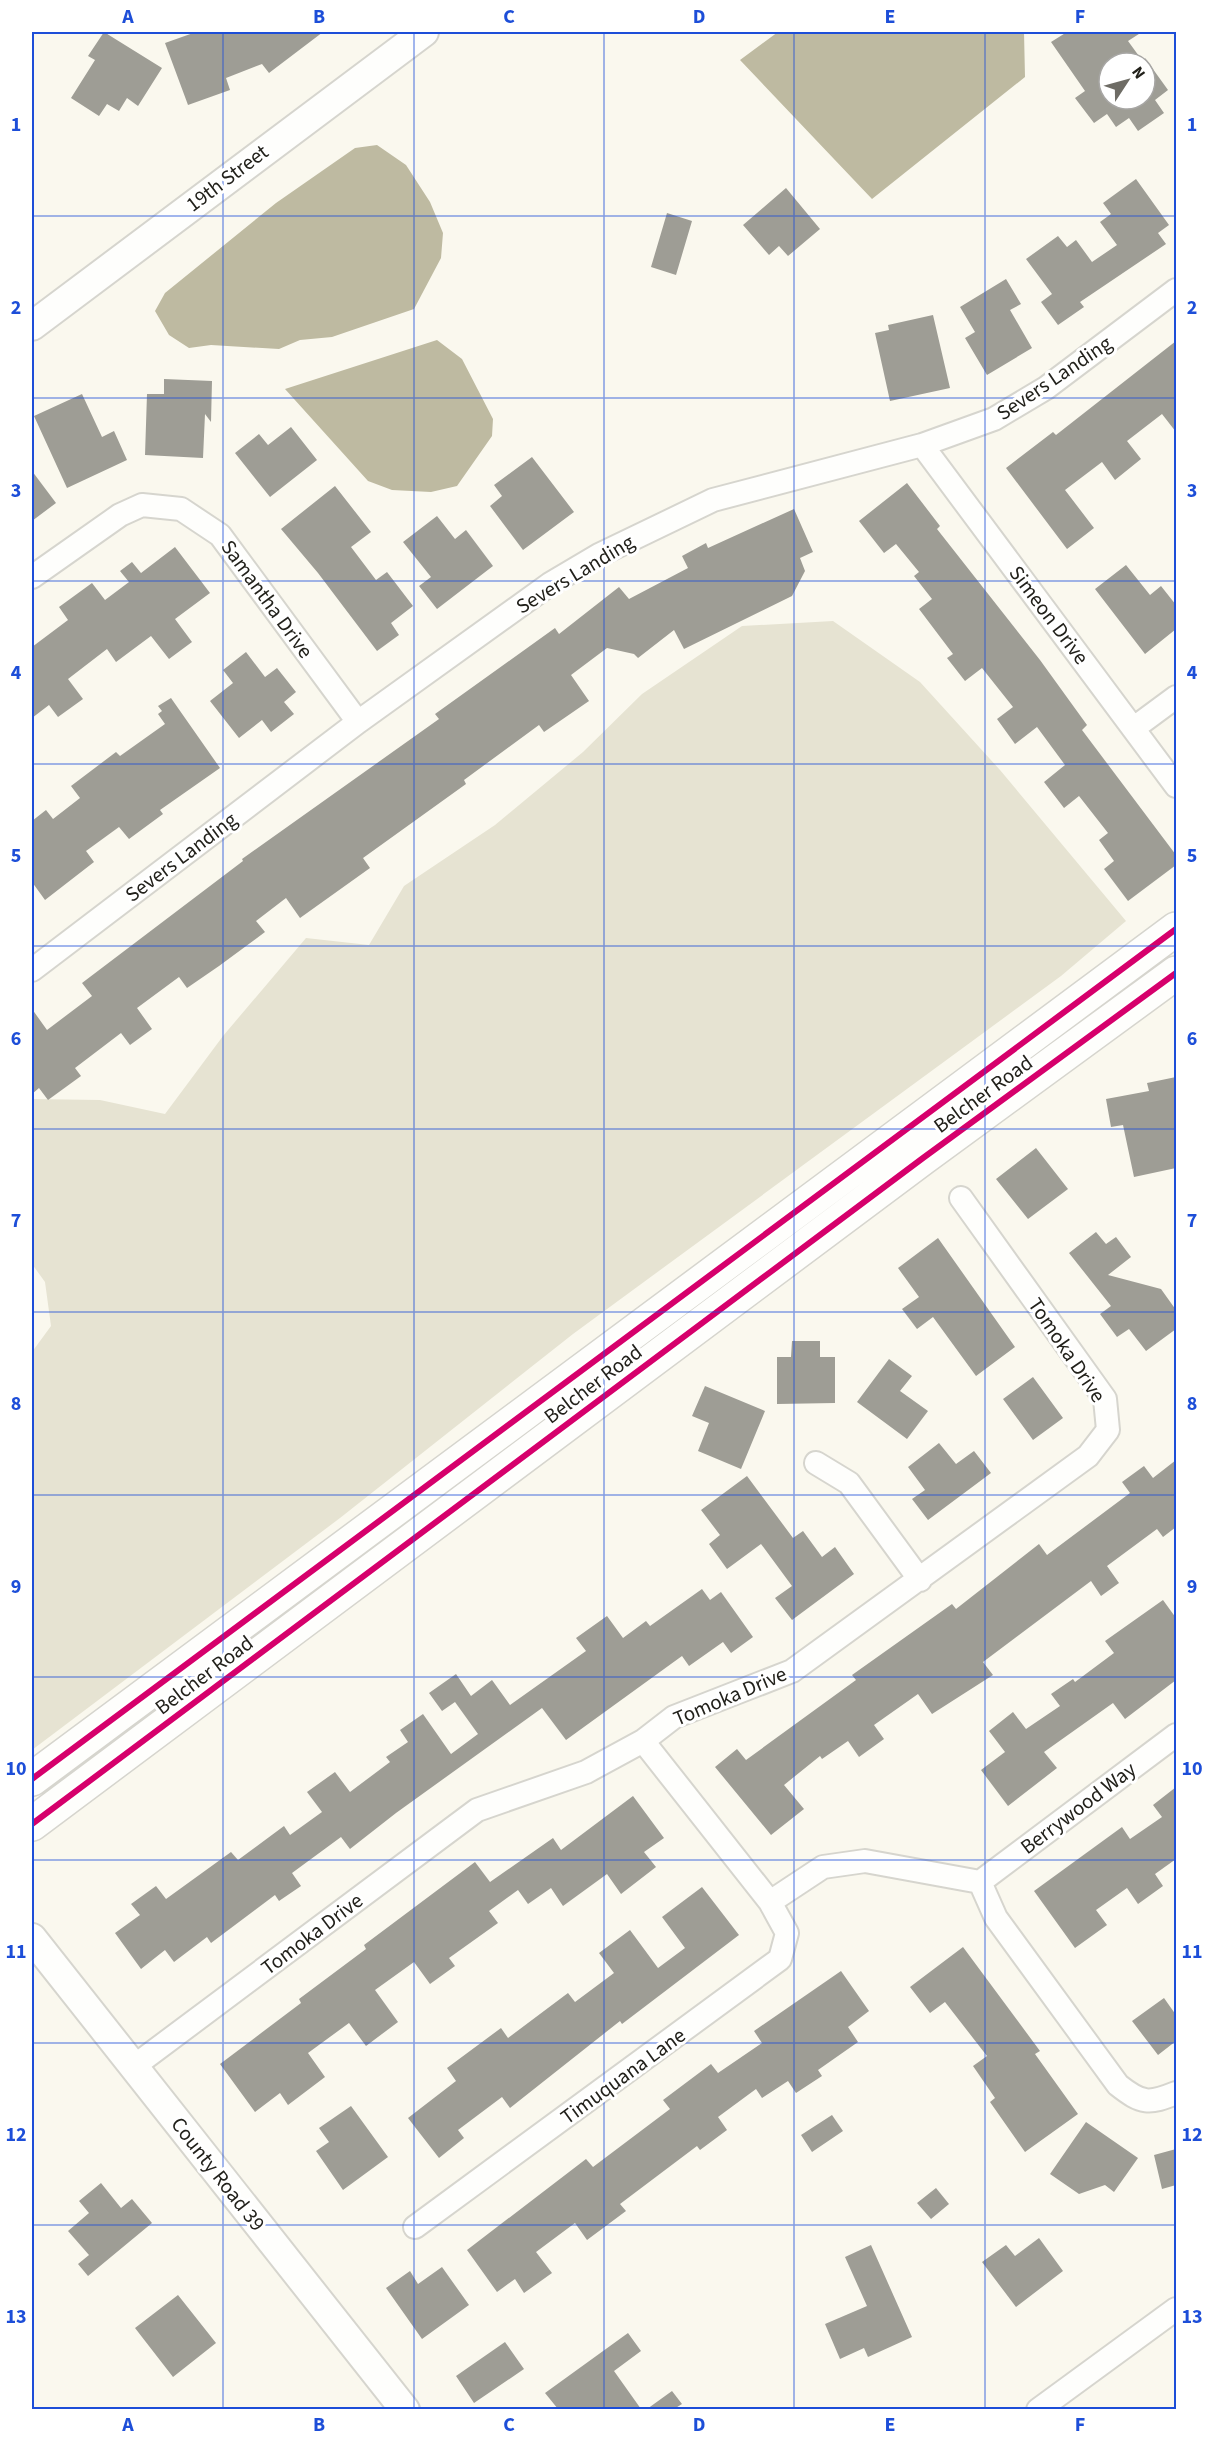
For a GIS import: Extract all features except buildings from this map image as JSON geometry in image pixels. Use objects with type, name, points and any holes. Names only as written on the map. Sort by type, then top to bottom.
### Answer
[{"type":"main road","name":"Belcher Road","points":[[32,1779],[1176,929]]},
{"type":"main road","name":"Belcher Road","points":[[32,1824],[923,1158],[1176,973]]},
{"type":"street","name":"19th Street","points":[[32,326],[424,32]]},
{"type":"street","name":"Severs Landing","points":[[32,969],[358,722],[550,584],[598,555],[713,500],[922,445],[994,419],[1046,388],[1176,290]]},
{"type":"street","name":"Simeon Drive","points":[[922,445],[1176,786]]},
{"type":"street","name":"Samantha Drive","points":[[32,577],[120,515],[142,505],[181,510],[220,534],[358,722]]},
{"type":"street","points":[[1134,728],[1176,697]]},
{"type":"street","name":"Tomoka Drive","points":[[133,2067],[477,1810],[586,1772],[643,1741],[674,1717],[792,1671],[1088,1456],[1108,1430],[1104,1399],[960,1198]]},
{"type":"street","points":[[816,1463],[849,1484],[920,1580]]},
{"type":"street","name":"Berrywood Way","points":[[980,1882],[1176,1735]]},
{"type":"street","name":"Timuquana Lane","points":[[415,2228],[780,1959],[787,1933],[770,1902],[643,1741]]},
{"type":"street","points":[[770,1902],[824,1867],[865,1861],[980,1882],[996,1918],[1118,2085],[1133,2097],[1152,2103],[1176,2093]]},
{"type":"street","name":"County Road 39","points":[[32,1938],[405,2409]]},
{"type":"street","points":[[1038,2409],[1176,2309]]},
{"type":"shaded area","points":[[778,32],[1024,32],[1025,77],[872,199],[740,60]]},
{"type":"shaded area","points":[[377,145],[406,165],[430,202],[443,233],[441,258],[414,309],[332,337],[300,340],[279,349],[211,345],[189,348],[169,335],[155,311],[165,293],[276,203],[355,148]]},
{"type":"shaded area","points":[[437,340],[462,359],[493,419],[492,436],[457,486],[431,492],[392,490],[368,481],[285,389]]},
{"type":"shaded area","points":[[833,621],[920,682],[1000,770],[1126,921],[1061,976],[573,1334],[340,1518],[32,1750],[32,1352],[51,1326],[45,1282],[32,1264],[32,1099],[100,1100],[165,1114],[223,1036],[306,938],[369,945],[404,886],[495,825],[583,752],[642,694],[742,626]]},
{"type":"cycle path","points":[[32,1779],[1176,929]]},
{"type":"cycle path","points":[[32,1824],[923,1158],[1176,973]]}]
